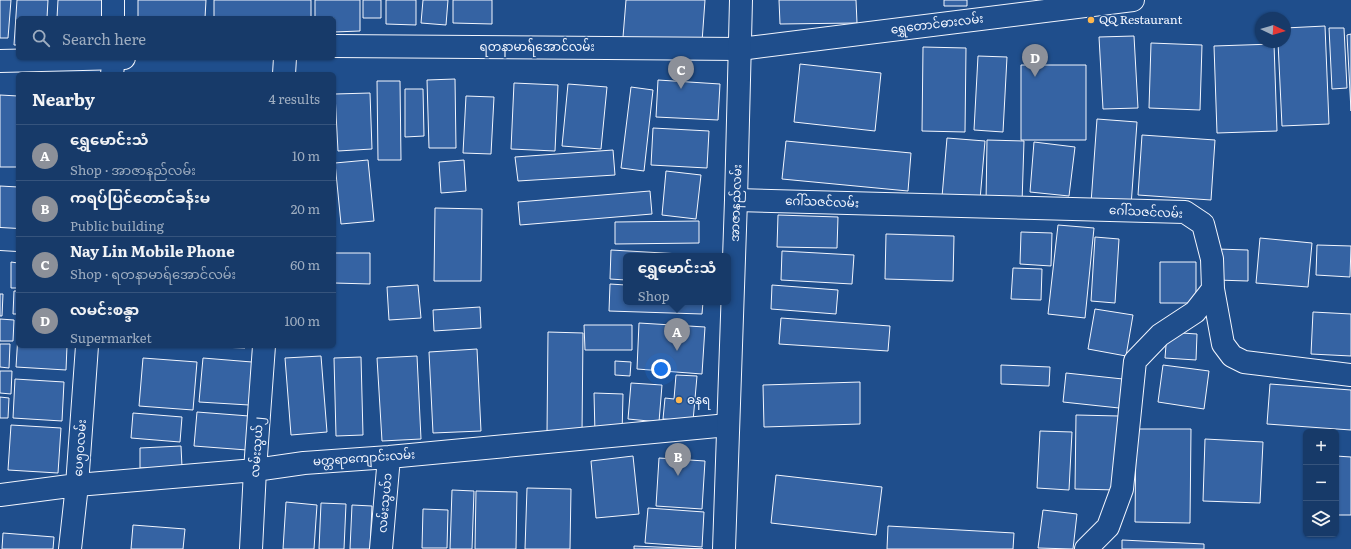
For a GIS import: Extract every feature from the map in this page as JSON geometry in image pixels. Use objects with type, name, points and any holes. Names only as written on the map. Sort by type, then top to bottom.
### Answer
[{"type":"street","points":[[113,0],[113,16]]},
{"type":"street","name":"အာဇာနည်လမ်း","points":[[724,549],[741,0]]},
{"type":"street","name":"ရွှေတောင်ဓားလမ်း","points":[[740,49],[1133,0]]},
{"type":"street","name":"ရတနာမာရ်အောင်လမ်း","points":[[336,46],[740,49]]},
{"type":"street","points":[[284,72],[285,60]]},
{"type":"street","points":[[0,61],[116,62]]},
{"type":"street","name":"ဂေါ်သဇင်လမ်း","points":[[736,200],[1185,212],[1203,224],[1212,260],[1213,289],[1223,344],[1232,356],[1244,362],[1351,375]]},
{"type":"street","points":[[0,239],[16,240]]},
{"type":"street","points":[[1086,549],[1108,527],[1122,489],[1136,361],[1160,335],[1195,312],[1213,289]]},
{"type":"street","name":"ပေ၅၀လမ်း","points":[[70,549],[77,485],[87,348]]},
{"type":"street","name":"လမ်းသွယ်၂","points":[[251,549],[264,348]]},
{"type":"street","name":"မတ္တရာကျောင်းလမ်း","points":[[0,495],[77,485],[255,470],[304,463],[389,457],[728,425]]},
{"type":"street","name":"လမ်းသွယ်၁","points":[[381,549],[389,457]]},
{"type":"building","points":[[0,0],[11,0],[8,38],[0,38]]},
{"type":"building","points":[[17,0],[48,0],[47,16],[16,16],[16,45],[14,45]]},
{"type":"building","points":[[58,0],[103,0],[102,16],[57,16]]},
{"type":"building","points":[[138,0],[206,0],[205,16],[138,16]]},
{"type":"building","points":[[214,0],[311,0],[311,16],[214,16]]},
{"type":"building","points":[[315,0],[360,0],[360,31],[336,32],[336,16],[315,16]]},
{"type":"building","points":[[363,0],[381,0],[381,18],[363,18]]},
{"type":"building","points":[[386,0],[416,0],[416,25],[386,24]]},
{"type":"building","points":[[423,0],[448,0],[446,25],[421,23]]},
{"type":"building","points":[[453,0],[492,0],[492,24],[453,23]]},
{"type":"building","points":[[626,0],[705,0],[702,42],[623,37]]},
{"type":"building","points":[[779,0],[856,0],[857,23],[780,24]]},
{"type":"building","points":[[944,0],[967,0],[967,6],[944,6]]},
{"type":"building","points":[[1325,26],[1329,124],[1282,126],[1278,48],[1291,48],[1291,28]]},
{"type":"building","points":[[1329,28],[1344,28],[1347,88],[1332,89]]},
{"type":"building","points":[[1351,34],[1351,111],[1347,35]]},
{"type":"building","points":[[1134,36],[1138,108],[1103,109],[1099,37]]},
{"type":"building","points":[[1151,43],[1202,45],[1200,110],[1149,108]]},
{"type":"building","points":[[1255,45],[1255,48],[1274,48],[1277,131],[1217,133],[1214,46]]},
{"type":"building","points":[[923,47],[966,48],[965,132],[922,131]]},
{"type":"building","points":[[978,56],[1007,57],[1003,132],[974,130]]},
{"type":"building","points":[[800,64],[881,73],[875,131],[794,122]]},
{"type":"building","points":[[1021,65],[1086,65],[1086,140],[1021,140]]},
{"type":"building","points":[[455,79],[456,148],[429,148],[427,80]]},
{"type":"building","points":[[658,80],[720,84],[718,120],[656,117]]},
{"type":"building","points":[[377,81],[400,81],[401,160],[378,160]]},
{"type":"building","points":[[514,83],[558,85],[555,151],[511,149]]},
{"type":"building","points":[[568,84],[607,87],[601,149],[562,146]]},
{"type":"building","points":[[631,87],[653,90],[644,171],[621,168]]},
{"type":"building","points":[[405,89],[423,89],[424,136],[405,137]]},
{"type":"building","points":[[370,93],[372,149],[338,151],[336,94]]},
{"type":"building","points":[[0,95],[16,96],[16,167],[0,167]]},
{"type":"building","points":[[466,96],[494,97],[491,154],[463,153]]},
{"type":"building","points":[[1097,119],[1137,122],[1131,206],[1091,203]]},
{"type":"building","points":[[653,128],[709,131],[707,168],[651,165]]},
{"type":"building","points":[[1142,135],[1215,140],[1211,200],[1138,195]]},
{"type":"building","points":[[947,138],[985,141],[980,200],[942,197]]},
{"type":"building","points":[[987,140],[1024,141],[1022,203],[986,203]]},
{"type":"building","points":[[786,141],[911,153],[908,191],[782,179]]},
{"type":"building","points":[[1034,142],[1075,147],[1069,196],[1030,192]]},
{"type":"building","points":[[613,150],[615,175],[518,181],[515,157]]},
{"type":"building","points":[[368,160],[374,221],[341,224],[336,163]]},
{"type":"building","points":[[464,160],[466,191],[441,193],[439,162]]},
{"type":"building","points":[[666,171],[701,175],[696,219],[662,215]]},
{"type":"building","points":[[0,186],[16,187],[16,234],[0,234]]},
{"type":"building","points":[[650,191],[652,214],[520,225],[518,202]]},
{"type":"building","points":[[435,208],[482,209],[481,281],[434,281]]},
{"type":"building","points":[[778,215],[838,217],[837,248],[777,247]]},
{"type":"building","points":[[699,221],[699,243],[615,244],[615,222]]},
{"type":"building","points":[[1058,225],[1094,228],[1085,318],[1048,314]]},
{"type":"building","points":[[1021,232],[1052,233],[1051,266],[1020,264]]},
{"type":"building","points":[[886,234],[954,236],[953,281],[885,279]]},
{"type":"building","points":[[1095,237],[1119,239],[1115,303],[1091,301]]},
{"type":"building","points":[[1260,238],[1312,243],[1308,287],[1256,283]]},
{"type":"building","points":[[1317,245],[1351,246],[1350,277],[1316,275]]},
{"type":"building","points":[[1217,249],[1248,250],[1248,281],[1216,280]]},
{"type":"building","points":[[611,250],[663,253],[623,253],[623,280],[610,279]]},
{"type":"building","points":[[782,251],[854,255],[852,284],[781,280]]},
{"type":"building","points":[[336,253],[370,253],[370,284],[336,283]]},
{"type":"building","points":[[11,262],[16,263],[16,288],[11,288]]},
{"type":"building","points":[[1160,262],[1196,262],[1196,303],[1160,303]]},
{"type":"building","points":[[1013,268],[1042,269],[1041,300],[1011,299]]},
{"type":"building","points":[[610,284],[623,285],[623,305],[703,305],[702,314],[609,311]]},
{"type":"building","points":[[418,285],[421,318],[389,320],[387,287]]},
{"type":"building","points":[[772,285],[838,290],[836,314],[771,309]]},
{"type":"building","points":[[14,291],[16,291],[16,314],[13,314]]},
{"type":"building","points":[[0,294],[3,294],[2,316],[0,316]]},
{"type":"building","points":[[480,307],[481,328],[434,331],[433,310]]},
{"type":"building","points":[[1095,309],[1133,315],[1126,356],[1088,349]]},
{"type":"building","points":[[1313,312],[1351,314],[1351,356],[1311,354]]},
{"type":"building","points":[[781,318],[890,326],[888,351],[779,344]]},
{"type":"building","points":[[0,319],[14,320],[13,341],[0,341]]},
{"type":"building","points":[[639,323],[705,327],[702,374],[637,369]]},
{"type":"building","points":[[584,325],[632,325],[632,350],[585,350]]},
{"type":"building","points":[[548,332],[583,333],[582,433],[547,433]]},
{"type":"building","points":[[1167,332],[1197,334],[1196,360],[1165,358]]},
{"type":"building","points":[[0,344],[10,344],[9,368],[0,367]]},
{"type":"building","points":[[17,348],[67,348],[66,370],[16,367]]},
{"type":"building","points":[[477,349],[481,431],[433,433],[429,352]]},
{"type":"building","points":[[321,356],[327,432],[291,435],[285,358]]},
{"type":"building","points":[[417,356],[421,439],[382,441],[377,358]]},
{"type":"building","points":[[361,357],[363,435],[336,436],[334,358]]},
{"type":"building","points":[[143,358],[197,362],[193,410],[139,406]]},
{"type":"building","points":[[203,358],[252,362],[249,405],[199,402]]},
{"type":"building","points":[[615,361],[631,362],[630,376],[615,375]]},
{"type":"building","points":[[1001,365],[1050,367],[1049,386],[1001,384]]},
{"type":"building","points":[[1163,365],[1209,371],[1204,409],[1158,402]]},
{"type":"building","points":[[0,371],[12,371],[11,394],[0,393]]},
{"type":"building","points":[[1066,373],[1123,379],[1119,408],[1063,402]]},
{"type":"building","points":[[676,375],[697,376],[693,421],[663,419],[665,398],[674,399]]},
{"type":"building","points":[[15,379],[64,382],[62,421],[13,418]]},
{"type":"building","points":[[860,382],[860,424],[764,427],[763,385]]},
{"type":"building","points":[[631,383],[662,385],[659,422],[628,419]]},
{"type":"building","points":[[1270,384],[1351,390],[1351,430],[1267,424]]},
{"type":"building","points":[[594,393],[623,394],[622,435],[595,434]]},
{"type":"building","points":[[0,397],[9,398],[8,418],[0,418]]},
{"type":"building","points":[[197,412],[249,416],[247,450],[194,446]]},
{"type":"building","points":[[133,413],[182,417],[180,442],[131,438]]},
{"type":"building","points":[[1076,415],[1119,416],[1117,490],[1075,489]]},
{"type":"building","points":[[11,425],[61,428],[58,473],[8,470]]},
{"type":"building","points":[[1136,429],[1191,429],[1190,523],[1135,522]]},
{"type":"building","points":[[1040,431],[1072,432],[1069,490],[1037,488]]},
{"type":"building","points":[[1205,439],[1263,442],[1260,503],[1203,501]]},
{"type":"building","points":[[181,446],[182,467],[140,468],[140,448]]},
{"type":"building","points":[[633,456],[639,514],[596,518],[591,461]]},
{"type":"building","points":[[1339,456],[1351,457],[1351,515],[1339,515]]},
{"type":"building","points":[[659,458],[705,461],[702,509],[656,506]]},
{"type":"building","points":[[776,475],[882,487],[876,535],[771,523]]},
{"type":"building","points":[[527,488],[571,489],[570,549],[525,549]]},
{"type":"building","points":[[452,490],[474,491],[472,549],[450,549]]},
{"type":"building","points":[[476,491],[517,492],[516,549],[475,549]]},
{"type":"building","points":[[286,502],[317,505],[314,549],[283,549]]},
{"type":"building","points":[[321,503],[346,504],[344,549],[319,549]]},
{"type":"building","points":[[352,505],[372,506],[370,549],[350,549]]},
{"type":"building","points":[[648,508],[704,512],[702,547],[645,543]]},
{"type":"building","points":[[423,509],[448,510],[447,548],[422,548]]},
{"type":"building","points":[[1043,510],[1077,514],[1073,549],[1038,548]]},
{"type":"building","points":[[133,525],[185,529],[183,549],[131,549]]},
{"type":"building","points":[[888,526],[1014,533],[1013,549],[887,549]]},
{"type":"building","points":[[3,533],[54,537],[53,549],[2,549]]},
{"type":"building","points":[[1122,540],[1204,544],[1204,549],[1122,549]]},
{"type":"building","points":[[634,546],[703,549],[634,549]]},
{"type":"place","name":"QQ Restaurant","points":[[1091,20]]},
{"type":"place","name":"လမင်းစန္ဒာ","points":[[1035,77]]},
{"type":"place","name":"Nay Lin Mobile Phone","points":[[681,89]]},
{"type":"place","name":"ရွှေမောင်းသံ","points":[[677,351]]},
{"type":"place","name":"ဓနရ","points":[[679,400]]},
{"type":"place","name":"ကရပ်ပြင်တောင်ခန်းမ","points":[[678,476]]}]
